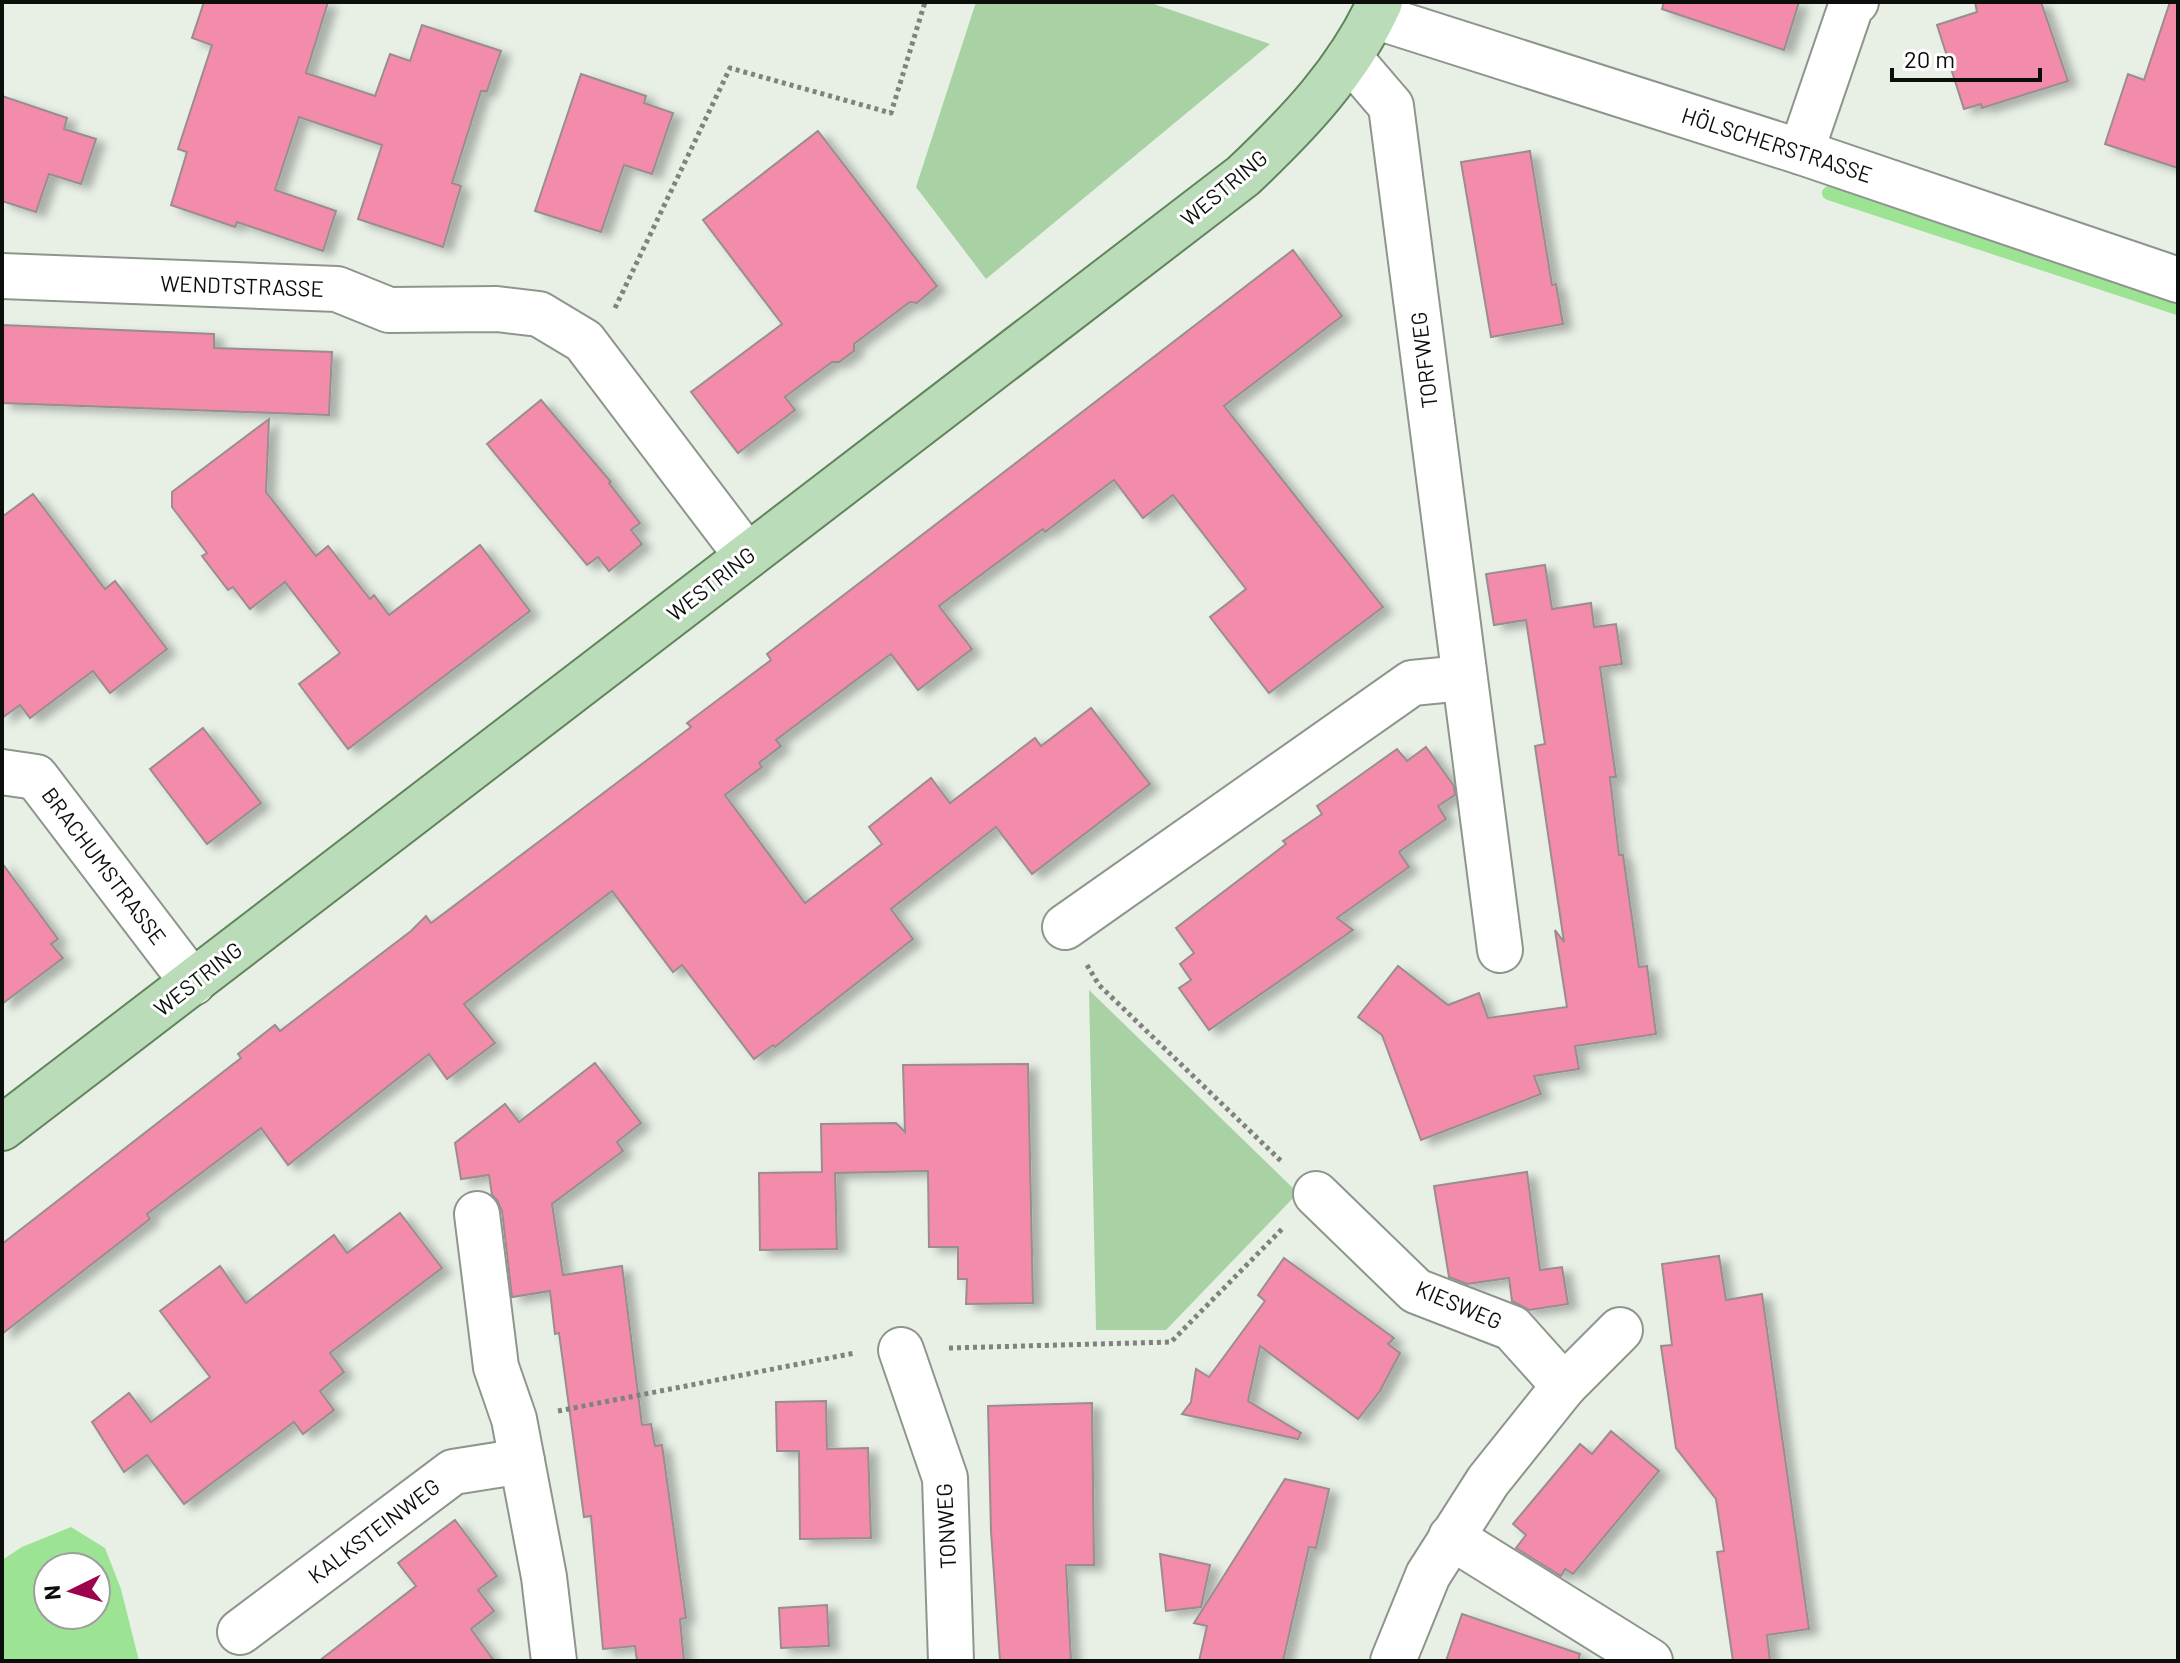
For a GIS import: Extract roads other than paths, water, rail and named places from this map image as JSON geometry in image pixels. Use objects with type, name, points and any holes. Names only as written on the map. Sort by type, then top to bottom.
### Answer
[{"type":"main road","name":"WESTRING","points":[[2,1128],[1243,176],[1318,99],[1349,57],[1377,9]]},
{"type":"street","points":[[1801,152],[1852,3],[1856,2]]},
{"type":"street","name":"HÖLSCHERSTRASSE","points":[[1377,9],[2178,280]]},
{"type":"street","name":"TORFWEG","points":[[1349,57],[1391,106],[1500,950]]},
{"type":"street","name":"WENDTSTRASSE","points":[[2,276],[337,289],[389,310],[497,309],[539,314],[584,341],[747,556]]},
{"type":"street","points":[[1065,927],[1412,683],[1463,678]]},
{"type":"street","name":"BRACHUMSTRASSE","points":[[2,772],[36,777],[193,983]]},
{"type":"street","name":"KIESWEG","points":[[1316,1194],[1416,1291],[1512,1328],[1564,1386]]},
{"type":"street","points":[[477,1214],[496,1367],[518,1440],[544,1577],[554,1661]]},
{"type":"street","points":[[1393,1661],[1428,1575],[1488,1481],[1564,1386],[1620,1330]]},
{"type":"street","name":"TONWEG","points":[[901,1350],[945,1478],[951,1661]]},
{"type":"street","name":"KALKSTEINWEG","points":[[240,1632],[453,1472],[518,1440]]},
{"type":"street","points":[[1451,1537],[1650,1661]]},
{"type":"waterway","points":[[1829,193],[2178,308]]}]
